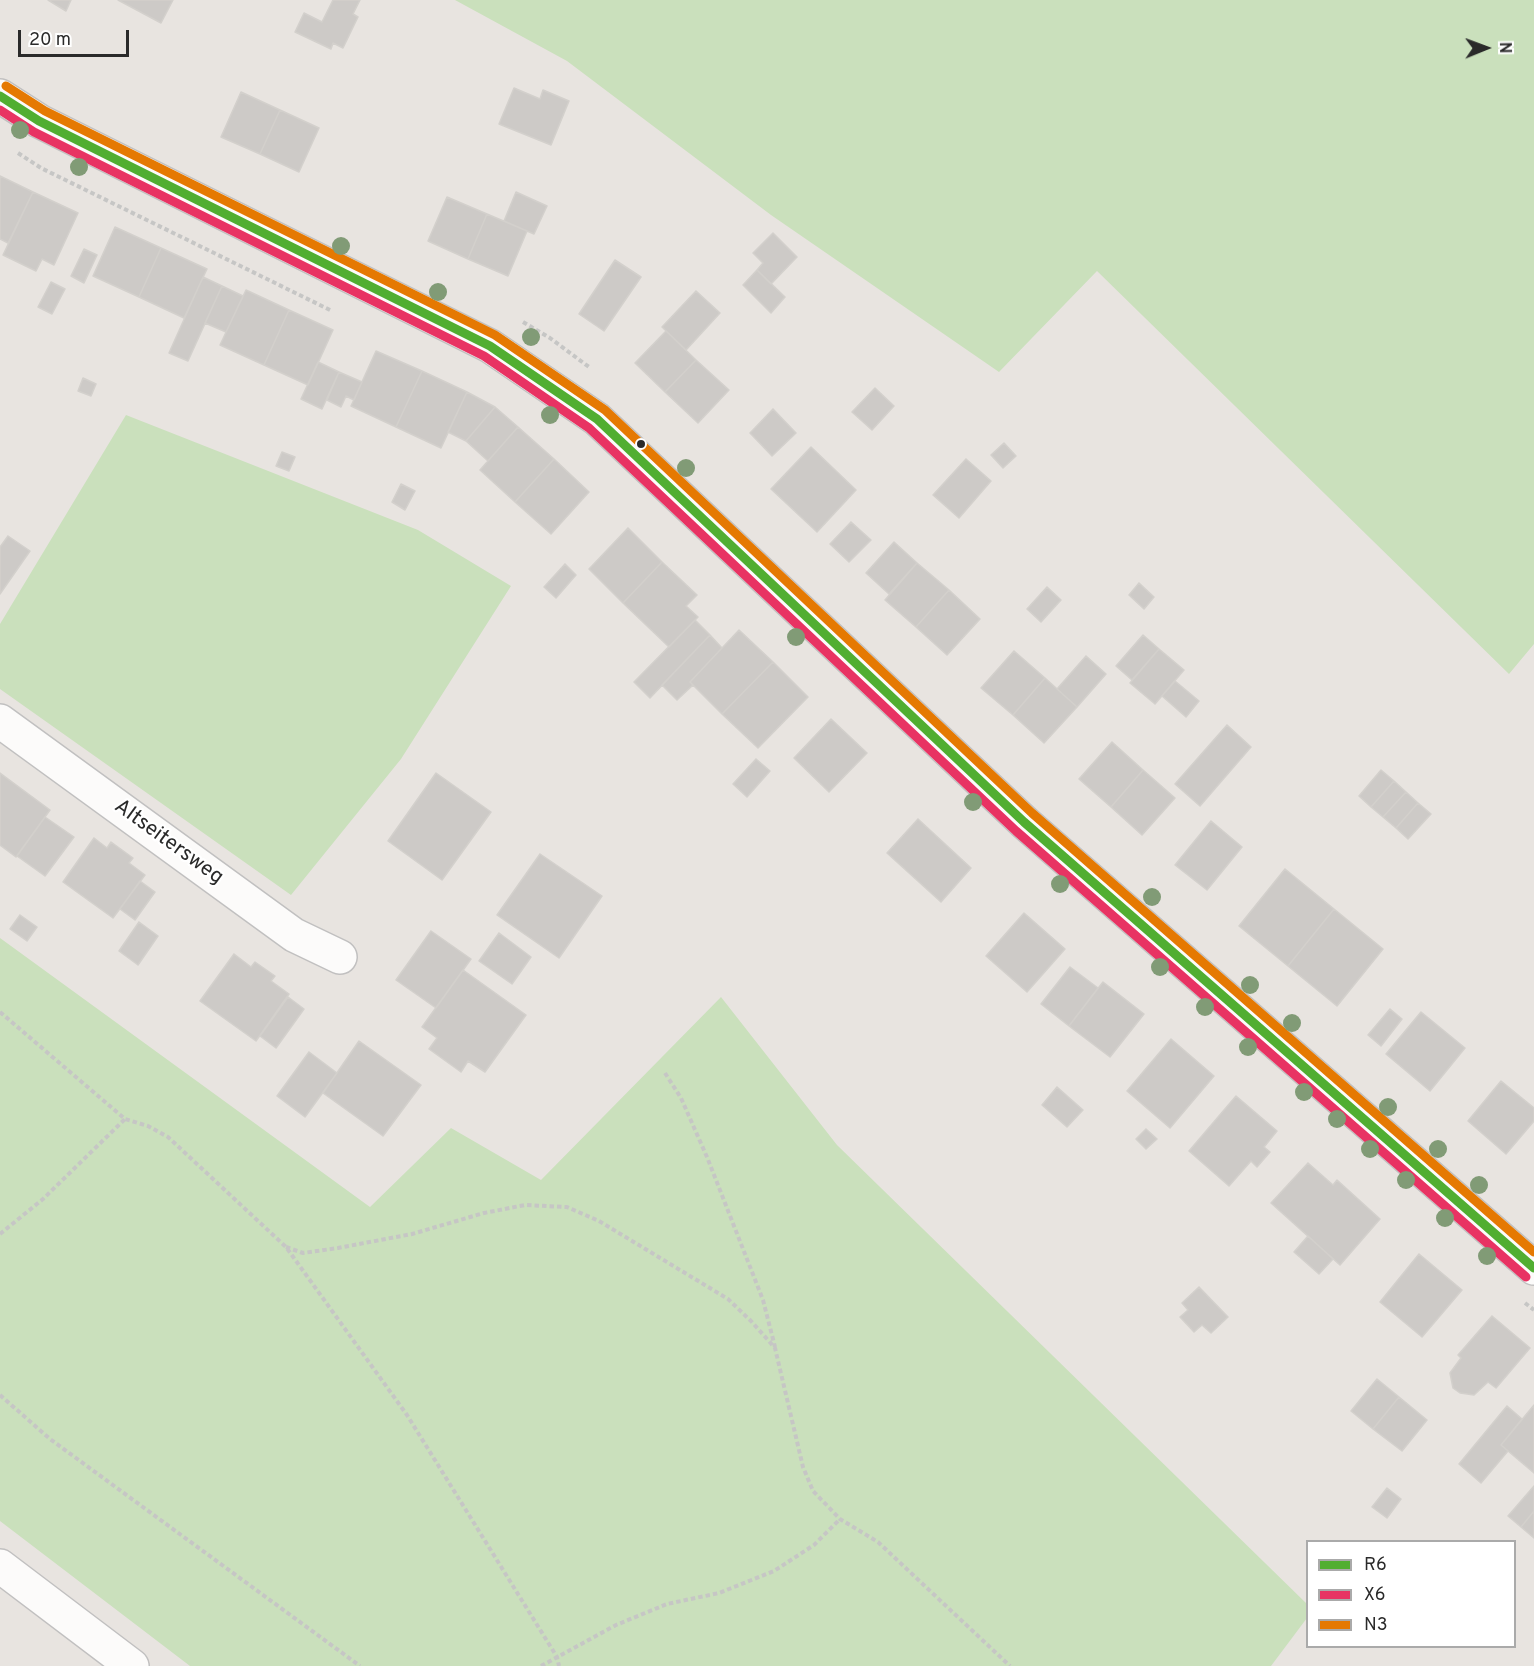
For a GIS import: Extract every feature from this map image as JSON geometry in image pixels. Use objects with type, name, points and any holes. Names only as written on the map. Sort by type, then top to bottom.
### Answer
[{"type":"street","points":[[0,96],[39,121],[471,335],[538,376],[597,419],[1024,822],[1534,1268]]},
{"type":"street","name":"Altseitersweg","points":[[0,721],[294,935],[340,957]]},
{"type":"street","points":[[0,1566],[132,1666]]},
{"type":"path","points":[[16,152],[41,168],[336,312]]},
{"type":"path","points":[[0,1012],[125,1119],[148,1126],[168,1137],[286,1247],[407,1415],[557,1657],[559,1666]]},
{"type":"path","points":[[665,1073],[681,1098],[707,1156],[763,1300],[803,1467],[813,1491],[840,1519],[878,1542],[1010,1666]]},
{"type":"path","points":[[0,1234],[51,1191],[125,1119]]},
{"type":"path","points":[[286,1247],[303,1253],[329,1250],[411,1234],[484,1213],[525,1205],[567,1208],[599,1221],[728,1299],[775,1348]]},
{"type":"path","points":[[1519,1297],[1534,1310]]},
{"type":"path","points":[[0,1395],[50,1439],[360,1666]]},
{"type":"path","points":[[541,1666],[616,1625],[667,1605],[718,1593],[774,1571],[814,1545],[840,1519]]},
{"type":"green space","points":[[455,0],[1534,0],[1534,644],[1509,674],[1097,271],[999,372],[771,215],[567,61]]},
{"type":"green space","points":[[126,415],[418,530],[511,586],[401,759],[291,895],[0,689],[0,624]]},
{"type":"green space","points":[[0,938],[370,1207],[451,1128],[541,1180],[721,997],[837,1145],[1306,1603],[1306,1619],[1271,1666],[190,1666],[0,1521]]},
{"type":"building","points":[[48,0],[71,0],[66,11]]},
{"type":"building","points":[[118,0],[173,0],[161,23]]},
{"type":"building","points":[[333,0],[360,0],[353,14],[358,17],[343,48],[333,43],[331,49],[295,32],[304,13],[322,22]]},
{"type":"building","points":[[514,88],[540,99],[543,90],[569,101],[551,145],[499,124]]},
{"type":"building","points":[[241,92],[280,110],[260,154],[221,137]]},
{"type":"building","points":[[280,110],[319,128],[299,172],[260,154]]},
{"type":"building","points":[[0,176],[33,192],[8,243],[0,239]]},
{"type":"building","points":[[33,192],[78,213],[54,265],[42,259],[36,271],[3,255]]},
{"type":"building","points":[[516,192],[547,206],[534,234],[504,221]]},
{"type":"building","points":[[447,197],[487,214],[468,259],[428,241]]},
{"type":"building","points":[[487,214],[527,231],[508,276],[468,259]]},
{"type":"building","points":[[115,227],[161,248],[139,297],[93,276]]},
{"type":"building","points":[[773,233],[797,257],[771,284],[757,270],[763,263],[753,253]]},
{"type":"building","points":[[161,248],[207,269],[184,318],[139,297]]},
{"type":"building","points":[[84,249],[97,255],[84,283],[71,276]]},
{"type":"building","points":[[615,260],[641,277],[604,331],[579,314]]},
{"type":"building","points":[[757,270],[785,297],[771,313],[743,285]]},
{"type":"building","points":[[203,277],[222,286],[188,361],[169,353]]},
{"type":"building","points":[[51,282],[65,289],[52,314],[38,307]]},
{"type":"building","points":[[222,286],[243,296],[226,332],[205,323]]},
{"type":"building","points":[[246,290],[289,310],[264,365],[220,345]]},
{"type":"building","points":[[696,291],[720,313],[686,350],[662,327]]},
{"type":"building","points":[[289,310],[333,330],[308,385],[264,365]]},
{"type":"building","points":[[666,331],[696,360],[665,392],[635,363]]},
{"type":"building","points":[[376,351],[422,371],[396,427],[351,406]]},
{"type":"building","points":[[696,360],[729,390],[698,423],[665,392]]},
{"type":"building","points":[[318,362],[339,372],[322,409],[301,399]]},
{"type":"building","points":[[422,371],[467,392],[441,448],[396,427]]},
{"type":"building","points":[[339,372],[362,382],[354,400],[346,396],[341,407],[327,400]]},
{"type":"building","points":[[83,378],[96,384],[91,396],[78,391]]},
{"type":"building","points":[[875,388],[894,406],[872,430],[852,412]]},
{"type":"building","points":[[467,392],[495,407],[466,441],[448,432]]},
{"type":"building","points":[[495,407],[518,427],[488,461],[466,441]]},
{"type":"building","points":[[773,409],[796,433],[772,456],[750,433]]},
{"type":"building","points":[[518,427],[554,459],[515,502],[480,470]]},
{"type":"building","points":[[1004,443],[1016,456],[1003,468],[991,455]]},
{"type":"building","points":[[811,447],[856,490],[817,532],[771,489]]},
{"type":"building","points":[[282,452],[295,457],[289,471],[276,466]]},
{"type":"building","points":[[554,459],[589,492],[551,534],[515,502]]},
{"type":"building","points":[[966,459],[991,481],[959,518],[933,495]]},
{"type":"building","points":[[401,484],[415,491],[405,510],[392,502]]},
{"type":"building","points":[[851,522],[871,540],[849,562],[830,544]]},
{"type":"building","points":[[628,528],[662,562],[623,603],[589,569]]},
{"type":"building","points":[[8,536],[30,551],[0,594],[0,547]]},
{"type":"building","points":[[894,542],[917,563],[889,594],[866,573]]},
{"type":"building","points":[[662,562],[697,595],[686,606],[698,617],[669,647],[623,603]]},
{"type":"building","points":[[917,563],[949,590],[916,627],[885,600]]},
{"type":"building","points":[[565,564],[576,575],[556,598],[544,587]]},
{"type":"building","points":[[1139,583],[1154,597],[1144,609],[1129,595]]},
{"type":"building","points":[[1047,587],[1061,600],[1041,622],[1027,609]]},
{"type":"building","points":[[949,590],[980,619],[947,655],[916,627]]},
{"type":"building","points":[[695,620],[710,635],[650,698],[634,682]]},
{"type":"building","points":[[739,630],[773,662],[722,714],[690,682]]},
{"type":"building","points":[[710,635],[722,648],[690,682],[693,685],[677,700],[662,685]]},
{"type":"building","points":[[1143,635],[1159,649],[1132,680],[1116,666]]},
{"type":"building","points":[[1159,649],[1184,670],[1155,704],[1130,683]]},
{"type":"building","points":[[1014,651],[1045,678],[1013,715],[981,688]]},
{"type":"building","points":[[1086,656],[1106,674],[1077,707],[1057,689]]},
{"type":"building","points":[[773,662],[808,697],[758,748],[722,714]]},
{"type":"building","points":[[1045,678],[1077,707],[1044,743],[1013,715]]},
{"type":"building","points":[[1175,681],[1199,701],[1186,717],[1162,696]]},
{"type":"building","points":[[831,719],[867,753],[829,792],[794,758]]},
{"type":"building","points":[[1227,725],[1251,747],[1200,806],[1175,784]]},
{"type":"building","points":[[1112,742],[1143,770],[1111,807],[1079,779]]},
{"type":"building","points":[[756,759],[770,771],[747,797],[733,784]]},
{"type":"building","points":[[1143,770],[1175,798],[1142,835],[1111,807]]},
{"type":"building","points":[[1381,770],[1394,781],[1371,807],[1359,796]]},
{"type":"building","points":[[0,773],[50,810],[16,857],[0,845]]},
{"type":"building","points":[[436,773],[491,812],[442,880],[388,841]]},
{"type":"building","points":[[1394,781],[1406,792],[1383,817],[1371,807]]},
{"type":"building","points":[[1406,792],[1418,803],[1396,828],[1383,817]]},
{"type":"building","points":[[1418,803],[1431,814],[1408,839],[1396,828]]},
{"type":"building","points":[[45,817],[74,837],[45,876],[17,856]]},
{"type":"building","points":[[918,819],[971,868],[941,902],[887,853]]},
{"type":"building","points":[[1211,821],[1242,847],[1207,890],[1175,865]]},
{"type":"building","points":[[94,838],[107,848],[111,842],[133,858],[129,863],[145,875],[113,918],[63,882]]},
{"type":"building","points":[[540,854],[602,896],[559,958],[497,915]]},
{"type":"building","points":[[1285,869],[1334,909],[1288,966],[1239,926]]},
{"type":"building","points":[[140,881],[155,892],[135,920],[120,909]]},
{"type":"building","points":[[1334,909],[1383,949],[1337,1006],[1288,966]]},
{"type":"building","points":[[1024,913],[1065,949],[1027,992],[986,956]]},
{"type":"building","points":[[20,915],[37,927],[27,941],[10,929]]},
{"type":"building","points":[[139,922],[158,936],[138,965],[119,951]]},
{"type":"building","points":[[431,931],[471,959],[436,1008],[396,980]]},
{"type":"building","points":[[499,933],[531,957],[512,984],[479,961]]},
{"type":"building","points":[[234,954],[251,967],[255,962],[275,976],[271,981],[289,994],[256,1041],[200,1001]]},
{"type":"building","points":[[1070,967],[1098,988],[1069,1026],[1041,1004]]},
{"type":"building","points":[[463,970],[526,1015],[485,1072],[468,1061],[461,1072],[429,1049],[437,1038],[422,1027]]},
{"type":"building","points":[[1103,982],[1144,1014],[1110,1057],[1069,1026]]},
{"type":"building","points":[[288,997],[304,1009],[276,1048],[260,1036]]},
{"type":"building","points":[[1390,1009],[1402,1019],[1381,1046],[1368,1035]]},
{"type":"building","points":[[1421,1012],[1465,1048],[1430,1091],[1386,1054]]},
{"type":"building","points":[[1171,1039],[1214,1076],[1170,1128],[1127,1091]]},
{"type":"building","points":[[359,1041],[421,1085],[383,1136],[323,1093]]},
{"type":"building","points":[[309,1052],[337,1073],[305,1117],[277,1096]]},
{"type":"building","points":[[1501,1081],[1534,1108],[1534,1121],[1506,1154],[1468,1121]]},
{"type":"building","points":[[1057,1087],[1083,1110],[1067,1127],[1042,1105]]},
{"type":"building","points":[[1236,1096],[1277,1131],[1264,1147],[1270,1152],[1257,1167],[1251,1161],[1229,1186],[1189,1151]]},
{"type":"building","points":[[1146,1129],[1157,1139],[1146,1149],[1136,1139]]},
{"type":"building","points":[[1308,1163],[1333,1185],[1337,1180],[1380,1219],[1340,1265],[1271,1203]]},
{"type":"building","points":[[1308,1236],[1333,1259],[1319,1274],[1294,1252]]},
{"type":"building","points":[[1419,1254],[1462,1290],[1422,1337],[1380,1302]]},
{"type":"building","points":[[1199,1287],[1228,1317],[1211,1333],[1202,1325],[1194,1332],[1180,1317],[1188,1310],[1182,1303]]},
{"type":"building","points":[[1492,1316],[1530,1348],[1496,1388],[1488,1382],[1474,1395],[1460,1393],[1453,1388],[1450,1373],[1461,1358],[1458,1355]]},
{"type":"building","points":[[1377,1379],[1399,1397],[1373,1429],[1351,1411]]},
{"type":"building","points":[[1399,1397],[1427,1420],[1402,1451],[1373,1429]]},
{"type":"building","points":[[1534,1405],[1534,1473],[1501,1445]]},
{"type":"building","points":[[1507,1406],[1522,1419],[1501,1445],[1508,1451],[1481,1483],[1459,1464]]},
{"type":"building","points":[[1534,1486],[1534,1511],[1521,1527],[1508,1516]]},
{"type":"building","points":[[1387,1488],[1401,1499],[1387,1518],[1372,1507]]},
{"type":"building","points":[[1534,1511],[1534,1538],[1521,1527]]},
{"type":"transit line","name":"N3","points":[[6,86],[45,111],[495,335],[605,410],[1032,813],[1534,1252]]},
{"type":"transit line","name":"R6","points":[[0,96],[39,121],[490,346],[597,419],[1024,822],[1534,1268]]},
{"type":"transit line","name":"X6","points":[[0,110],[34,132],[484,356],[589,428],[1016,831],[1526,1277]]}]
